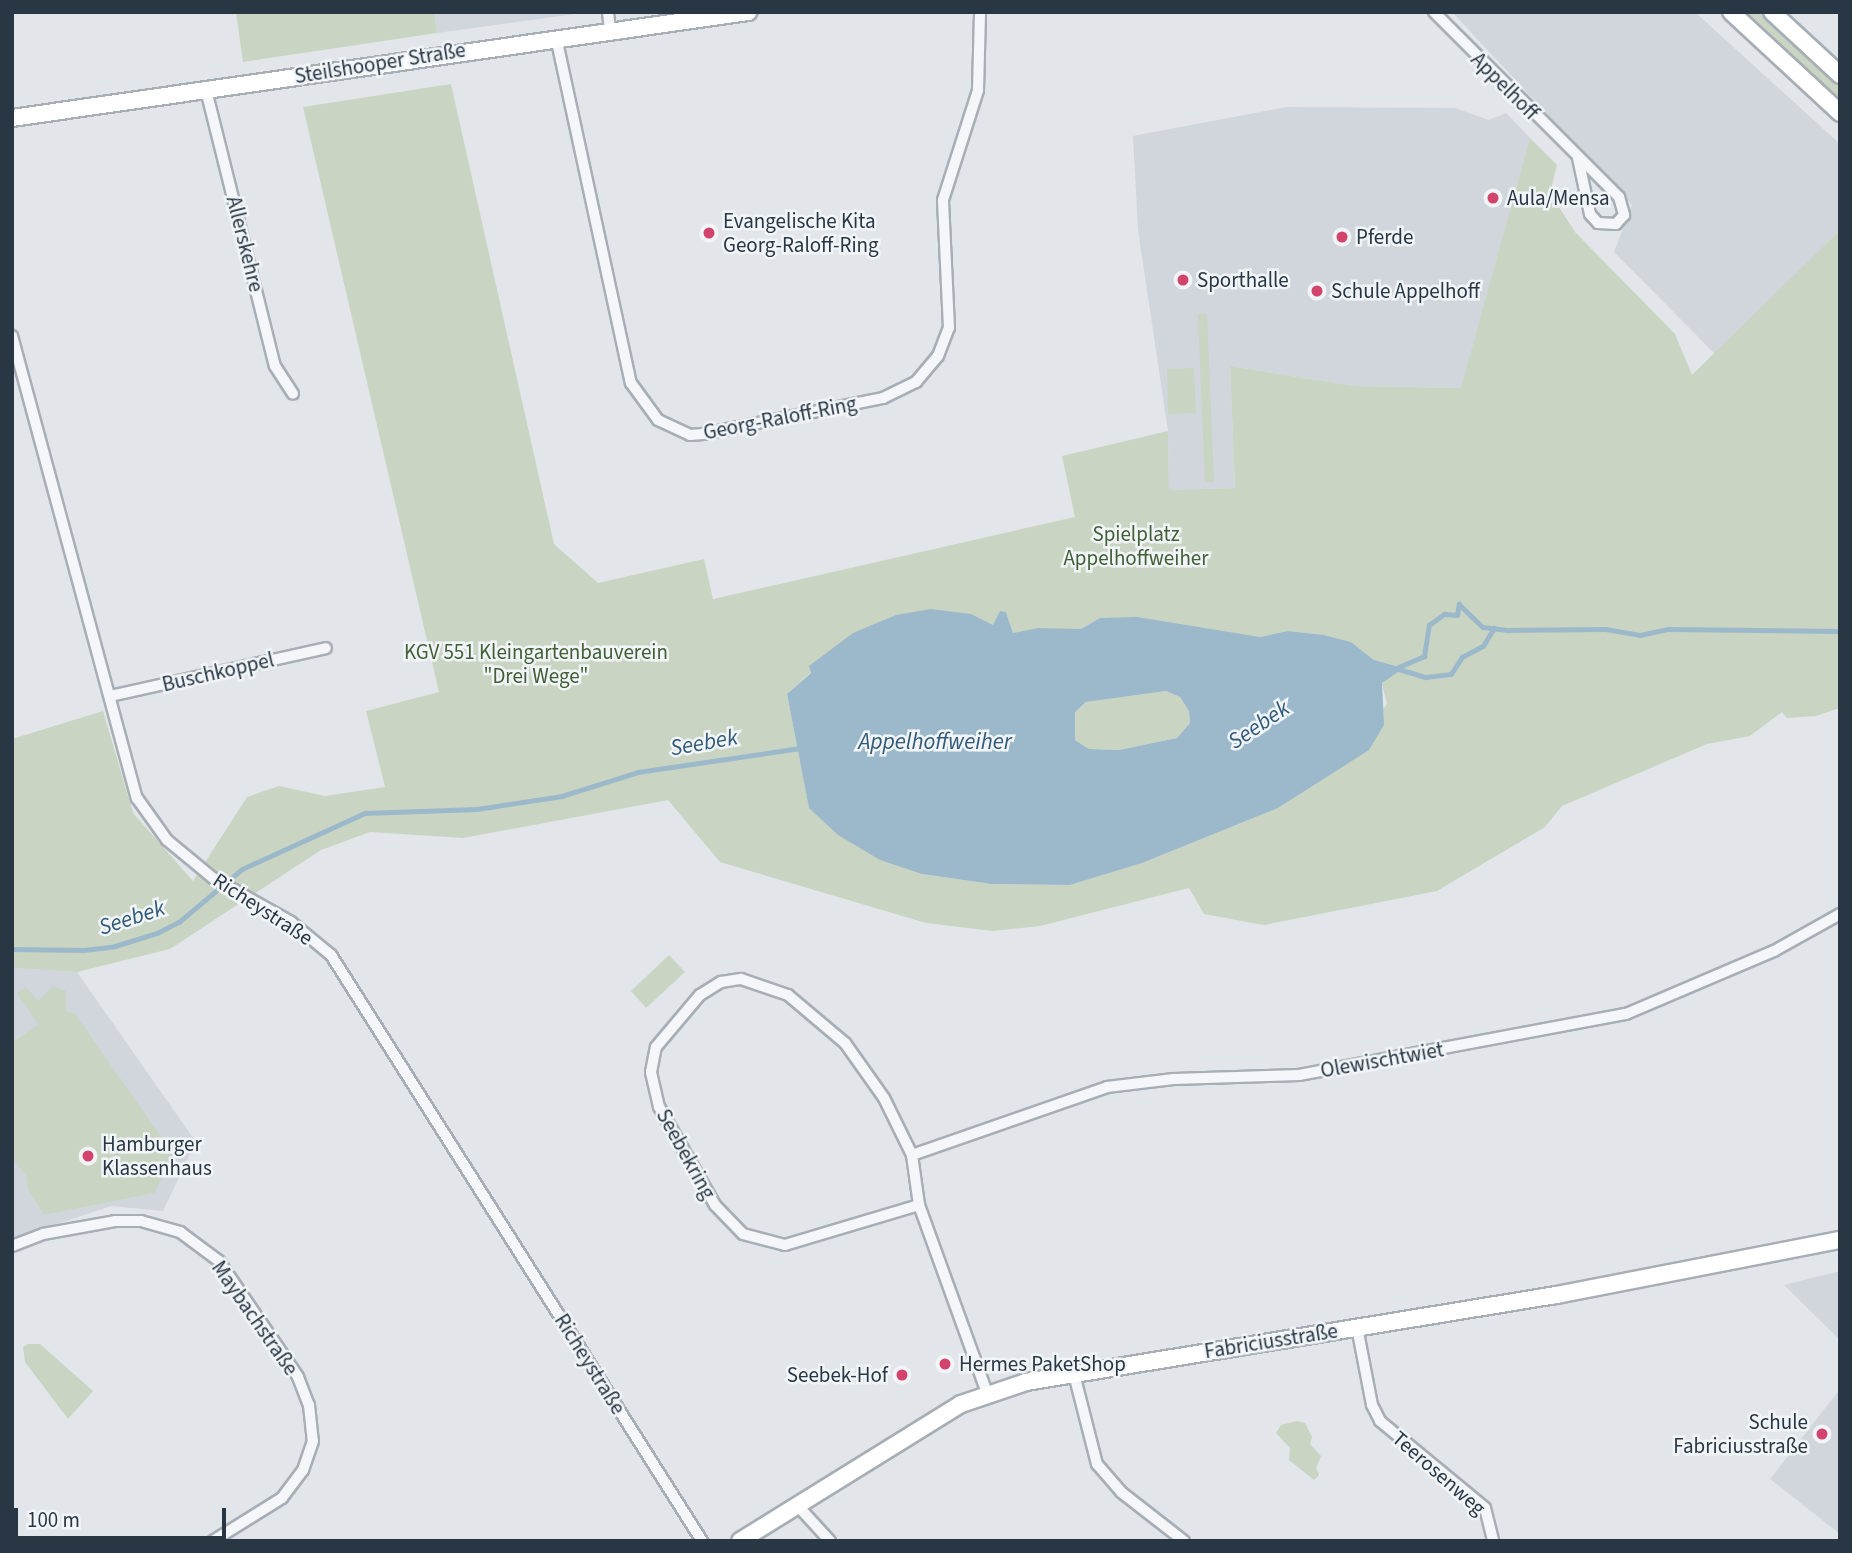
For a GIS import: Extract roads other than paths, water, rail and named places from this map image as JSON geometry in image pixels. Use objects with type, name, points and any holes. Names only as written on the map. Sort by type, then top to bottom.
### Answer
[{"type":"street","points":[[608,12],[610,30]]},
{"type":"street","name":"Steilshooper Straße","points":[[12,118],[556,37],[748,12]]},
{"type":"street","name":"Georg-Raloff-Ring","points":[[556,37],[631,383],[658,420],[690,435],[883,398],[916,382],[938,356],[949,328],[943,200],[978,90],[980,12]]},
{"type":"street","name":"Appelhoff","points":[[1434,12],[1623,202],[1625,215],[1616,224],[1598,223],[1590,214],[1578,158]]},
{"type":"street","points":[[1731,12],[1840,113]]},
{"type":"street","points":[[1772,12],[1840,75]]},
{"type":"street","name":"Allerskehre","points":[[206,90],[275,366],[293,394]]},
{"type":"street","name":"Richeystraße","points":[[12,336],[137,798],[167,840],[220,881],[291,922],[331,956],[702,1541]]},
{"type":"street","name":"Buschkoppel","points":[[110,696],[326,648]]},
{"type":"street","name":"Olewischtwiet","points":[[912,1155],[1107,1087],[1174,1079],[1299,1075],[1626,1014],[1774,951],[1840,915]]},
{"type":"street","name":"Seebekring","points":[[919,1205],[785,1245],[743,1234],[715,1205],[659,1107],[651,1059],[656,1047],[712,986],[741,979],[771,986],[804,1006],[845,1043],[884,1098],[912,1155],[919,1205],[987,1393]]},
{"type":"street","name":"Maybachstraße","points":[[12,1246],[77,1227],[141,1221],[180,1232],[219,1261],[298,1377],[309,1405],[310,1453],[282,1498],[213,1541]]},
{"type":"street","name":"Fabriciusstraße","points":[[740,1541],[950,1410],[987,1393],[1074,1374],[1556,1295],[1840,1240]]},
{"type":"street","name":"Teerosenweg","points":[[1357,1327],[1372,1405],[1380,1421],[1485,1508],[1492,1520],[1493,1541]]},
{"type":"street","points":[[1074,1374],[1097,1464],[1121,1492],[1184,1541]]},
{"type":"street","points":[[797,1505],[830,1541]]},
{"type":"water","name":"Appelhoffweiher","points":[[931,609],[971,614],[993,625],[1000,611],[1006,612],[1013,633],[1038,628],[1081,629],[1100,618],[1137,617],[1260,637],[1288,631],[1324,635],[1351,642],[1374,660],[1396,666],[1398,672],[1382,683],[1384,725],[1369,750],[1278,808],[1142,863],[1070,885],[991,884],[922,874],[880,860],[838,835],[809,808],[787,694],[811,673],[809,666],[853,633],[896,615]],"holes":[[[1166,691],[1180,697],[1189,711],[1190,723],[1177,738],[1119,750],[1089,749],[1075,740],[1075,712],[1086,702]]]},
{"type":"waterway","name":"Seebek","points":[[1394,669],[1424,656],[1429,625],[1444,614],[1457,615],[1459,604],[1483,627],[1509,630],[1606,629],[1640,635],[1669,629],[1840,631]]},
{"type":"waterway","name":"Seebek","points":[[1399,669],[1426,677],[1451,674],[1462,657],[1483,646],[1494,628]]},
{"type":"waterway","name":"Seebek","points":[[12,949],[84,950],[115,946],[157,933],[179,922],[242,869],[365,813],[477,809],[562,796],[638,772],[801,748]]},
{"type":"place","name":"Aula/Mensa","points":[[1493,198]]},
{"type":"place","name":"Evangelische Kita Georg-Raloff-Ring","points":[[709,233]]},
{"type":"place","name":"Pferde","points":[[1342,237]]},
{"type":"place","name":"Sporthalle","points":[[1183,280]]},
{"type":"place","name":"Schule Appelhoff","points":[[1317,291]]},
{"type":"place","name":"Hamburger Klassenhaus","points":[[88,1156]]},
{"type":"place","name":"Hermes PaketShop","points":[[945,1364]]},
{"type":"place","name":"Seebek-Hof","points":[[902,1375]]},
{"type":"place","name":"Schule Fabriciusstraße","points":[[1822,1434]]},
{"type":"park label","name":"Spielplatz Appelhoffweiher","points":[[1136,546]]},
{"type":"park label","name":"KGV 551 Kleingartenbauverein \"Drei Wege\"","points":[[536,664]]}]
